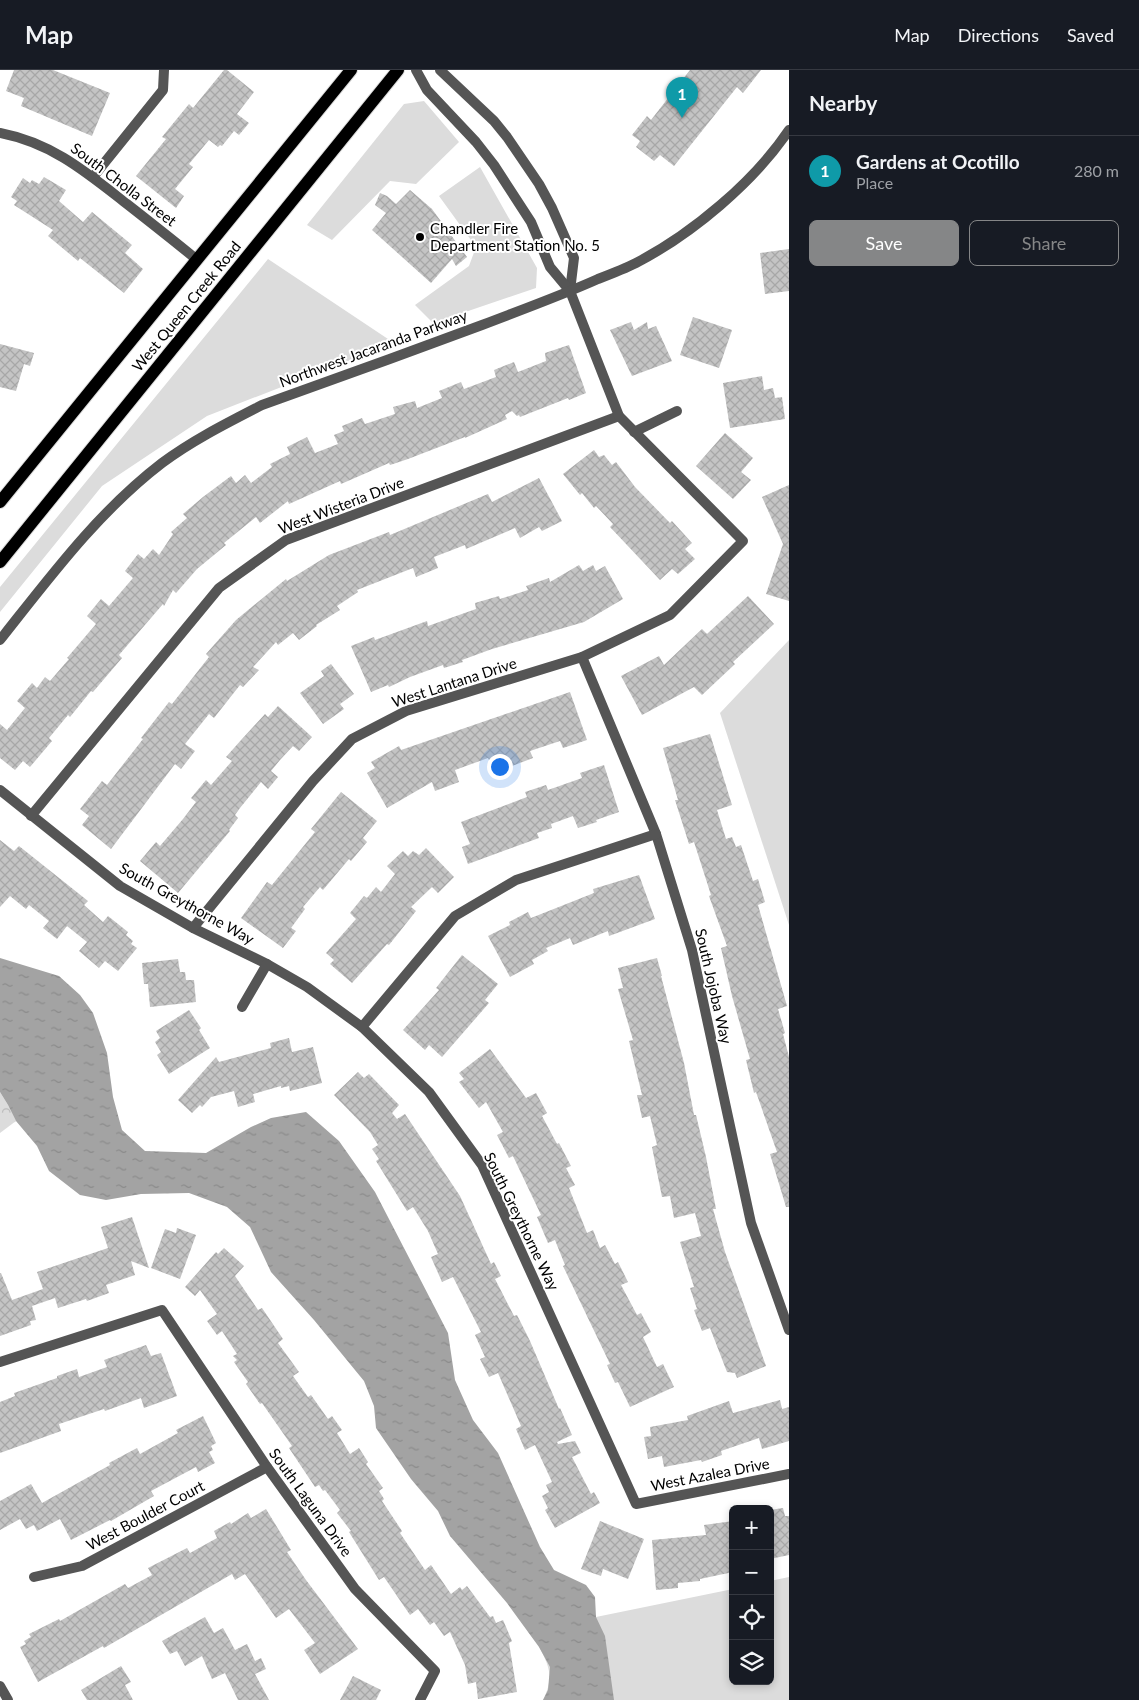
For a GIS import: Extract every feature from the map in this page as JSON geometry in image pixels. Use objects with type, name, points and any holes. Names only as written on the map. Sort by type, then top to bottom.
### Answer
[{"type":"main road","name":"West Queen Creek Road","points":[[0,502],[351,70]]},
{"type":"main road","name":"West Queen Creek Road","points":[[0,562],[398,70]]},
{"type":"street","points":[[93,177],[163,90],[164,70]]},
{"type":"street","points":[[416,70],[427,90],[476,142],[494,165],[531,222],[550,267],[570,291],[619,416],[634,432],[677,411]]},
{"type":"street","points":[[440,70],[494,121],[539,184],[574,258],[570,291]]},
{"type":"street","name":"Northwest Jacaranda Parkway","points":[[0,640],[77,544],[99,520],[143,478],[188,446],[216,428],[262,405],[570,291],[635,264],[686,231],[732,195],[757,170],[789,130]]},
{"type":"street","name":"South Cholla Street","points":[[0,133],[42,145],[65,157],[196,259]]},
{"type":"street","name":"West Wisteria Drive","points":[[32,816],[219,588],[286,540],[619,416]]},
{"type":"street","name":"West Lantana Drive","points":[[193,928],[313,781],[352,739],[406,711],[582,657],[670,614],[743,541],[634,432]]},
{"type":"street","name":"South Jojoba Way","points":[[582,657],[656,834],[692,950],[751,1223],[789,1330]]},
{"type":"street","name":"South Greythorne Way","points":[[0,790],[120,886],[193,928],[267,964],[307,987],[362,1027],[429,1092],[482,1164],[636,1504]]},
{"type":"street","points":[[362,1027],[455,916],[516,880],[656,834]]},
{"type":"street","points":[[242,1007],[267,964]]},
{"type":"street","name":"South Laguna Drive","points":[[0,1362],[162,1310],[267,1467],[355,1589],[434,1671],[420,1700]]},
{"type":"street","name":"West Boulder Court","points":[[34,1577],[82,1566],[267,1467]]},
{"type":"street","name":"West Azalea Drive","points":[[636,1504],[789,1474]]},
{"type":"street","points":[[0,1686],[8,1700]]},
{"type":"green space","points":[[424,101],[459,142],[416,184],[390,181],[332,240],[307,225],[404,104]]},
{"type":"green space","points":[[480,167],[537,268],[536,288],[433,323],[415,305],[469,266],[476,247],[439,196]]},
{"type":"green space","points":[[268,259],[394,343],[207,416],[102,486],[0,612],[0,587]]},
{"type":"green space","points":[[789,640],[789,925],[720,713]]},
{"type":"green space","points":[[0,1092],[16,1121],[0,1133]]},
{"type":"green space","points":[[789,1577],[789,1700],[543,1700],[549,1685],[549,1673],[546,1661],[539,1647],[596,1617],[729,1590],[729,1685],[774,1685],[774,1580]]},
{"type":"water","points":[[0,958],[59,976],[80,995],[93,1013],[107,1053],[113,1097],[122,1130],[145,1151],[206,1153],[251,1127],[271,1118],[306,1112],[339,1141],[375,1192],[448,1333],[455,1380],[473,1420],[498,1453],[540,1547],[554,1570],[586,1585],[595,1597],[596,1617],[605,1636],[614,1700],[543,1700],[548,1690],[550,1667],[539,1647],[507,1603],[450,1536],[438,1511],[411,1479],[376,1428],[374,1406],[364,1381],[314,1320],[271,1272],[250,1227],[227,1207],[189,1193],[141,1194],[106,1200],[80,1195],[49,1171],[37,1146],[16,1121],[0,1092]]},
{"type":"building","points":[[14,70],[53,70],[110,93],[92,136],[21,106],[24,98],[6,91]]},
{"type":"building","points":[[224,70],[227,70],[254,92],[237,114],[249,123],[239,135],[234,131],[222,146],[218,147],[209,140],[189,164],[193,167],[175,189],[184,196],[176,208],[136,176],[166,139],[162,137],[189,104],[193,108]]},
{"type":"building","points":[[690,70],[761,70],[743,93],[737,87],[674,166],[660,155],[654,161],[636,147],[640,141],[632,135],[647,116],[651,120]]},
{"type":"building","points":[[44,177],[66,190],[59,201],[83,222],[92,212],[132,245],[125,253],[143,269],[124,293],[80,258],[78,261],[48,236],[53,230],[14,205],[17,201],[11,197],[23,178],[30,183],[32,180],[39,184]]},
{"type":"building","points":[[410,190],[432,209],[467,257],[456,266],[452,259],[431,283],[372,230],[386,213],[375,205],[380,193],[396,204]]},
{"type":"building","points":[[789,249],[789,291],[765,294],[760,253]]},
{"type":"building","points":[[693,317],[732,330],[719,368],[680,355]]},
{"type":"building","points":[[631,322],[634,330],[647,322],[648,329],[656,326],[672,361],[632,376],[610,330]]},
{"type":"building","points":[[0,344],[34,353],[30,366],[24,364],[16,391],[0,387]]},
{"type":"building","points":[[569,345],[586,393],[520,417],[512,411],[505,415],[507,419],[465,438],[390,465],[389,463],[341,484],[340,481],[289,504],[288,501],[260,523],[256,517],[224,543],[226,545],[197,569],[176,593],[173,590],[164,606],[163,604],[119,655],[122,658],[49,738],[52,741],[30,767],[23,761],[15,770],[0,758],[0,724],[7,730],[25,708],[17,701],[32,683],[37,688],[45,677],[50,681],[69,659],[67,658],[96,624],[87,616],[101,599],[109,606],[133,578],[125,571],[138,554],[144,559],[153,549],[159,555],[173,534],[171,532],[187,518],[183,514],[231,476],[236,483],[245,475],[251,483],[272,467],[270,464],[290,454],[287,447],[307,437],[315,453],[338,444],[334,435],[344,431],[342,426],[362,418],[365,424],[395,414],[393,407],[415,401],[417,408],[442,398],[439,391],[461,382],[464,389],[496,377],[494,370],[514,362],[518,372],[546,361],[545,353]]},
{"type":"building","points":[[762,376],[764,390],[773,388],[775,398],[782,397],[785,419],[730,428],[723,383]]},
{"type":"building","points":[[725,433],[753,458],[741,472],[751,480],[733,499],[696,466]]},
{"type":"building","points":[[594,450],[599,457],[604,455],[612,465],[616,462],[635,487],[670,523],[672,521],[692,543],[685,549],[695,559],[678,574],[672,569],[660,580],[610,527],[613,524],[596,506],[594,508],[582,493],[580,495],[563,474]]},
{"type":"building","points":[[539,478],[562,521],[542,531],[539,527],[520,538],[515,528],[466,549],[465,545],[434,557],[438,568],[416,577],[413,568],[357,590],[358,592],[337,606],[340,610],[316,625],[299,640],[293,633],[278,645],[276,642],[253,667],[259,670],[243,687],[240,685],[214,718],[209,714],[185,744],[195,751],[181,769],[175,764],[111,849],[82,825],[89,816],[80,809],[102,781],[107,785],[169,702],[172,704],[209,657],[206,654],[236,620],[286,579],[287,581],[329,555],[389,532],[390,535],[488,494],[492,502]]},
{"type":"building","points":[[789,485],[789,601],[766,594],[783,544],[762,497]]},
{"type":"building","points":[[579,565],[583,571],[593,565],[596,571],[605,566],[623,599],[584,622],[492,649],[444,668],[443,665],[389,687],[388,685],[371,692],[351,646],[374,637],[375,640],[427,621],[428,626],[476,609],[475,603],[499,596],[500,599],[528,590],[526,586],[549,578],[550,582]]},
{"type":"building","points":[[748,596],[774,624],[733,662],[735,664],[702,695],[694,687],[642,715],[621,676],[659,656],[664,665],[702,629],[707,634]]},
{"type":"building","points":[[331,664],[354,694],[340,704],[344,709],[323,724],[300,693],[324,676],[321,671]]},
{"type":"building","points":[[570,692],[587,740],[563,748],[560,741],[530,751],[533,758],[512,766],[510,761],[497,766],[494,758],[489,760],[488,758],[455,770],[459,782],[435,791],[432,782],[387,808],[367,773],[375,768],[371,762],[399,746],[401,750]]},
{"type":"building","points":[[278,706],[312,737],[299,751],[293,746],[280,760],[271,771],[278,777],[268,789],[261,782],[235,815],[238,818],[230,831],[178,893],[140,861],[156,842],[160,846],[196,802],[191,798],[206,780],[211,785],[232,761],[226,757],[265,714],[268,717]]},
{"type":"building","points":[[710,734],[732,805],[717,810],[726,839],[732,837],[736,847],[741,845],[753,881],[758,879],[765,902],[758,905],[787,1006],[778,1009],[789,1057],[789,1207],[786,1207],[770,1154],[777,1152],[756,1092],[754,1093],[746,1060],[750,1059],[721,948],[727,946],[709,896],[711,895],[694,842],[689,844],[675,800],[678,800],[663,748]]},
{"type":"building","points":[[604,765],[619,812],[578,828],[573,816],[551,824],[552,828],[537,833],[539,838],[468,864],[462,847],[470,844],[461,822],[527,797],[525,792],[546,785],[548,790],[582,778],[580,773]]},
{"type":"building","points":[[341,792],[377,821],[363,838],[367,842],[351,861],[349,859],[323,890],[320,887],[303,907],[305,909],[291,928],[296,931],[283,948],[241,918],[267,882],[272,885],[315,832],[311,829]]},
{"type":"building","points":[[0,840],[14,851],[19,846],[88,901],[84,905],[103,922],[108,916],[128,932],[126,935],[133,941],[131,944],[137,948],[118,971],[105,961],[99,968],[79,951],[87,942],[67,926],[57,939],[43,928],[49,921],[29,905],[26,909],[10,896],[0,907]]},
{"type":"building","points":[[426,848],[454,877],[438,893],[432,887],[411,907],[416,911],[389,945],[387,944],[352,983],[330,964],[334,960],[326,953],[356,919],[350,913],[364,896],[367,898],[376,887],[381,892],[395,874],[387,866],[403,851],[408,856],[413,851],[419,855]]},
{"type":"building","points":[[639,875],[655,919],[609,936],[608,931],[573,945],[570,938],[546,948],[548,951],[532,960],[534,964],[510,977],[488,936],[510,925],[509,922],[528,912],[531,918],[594,893],[593,889]]},
{"type":"building","points":[[462,955],[498,984],[485,1000],[489,1003],[442,1057],[429,1045],[425,1050],[403,1030],[439,990],[436,988]]},
{"type":"building","points":[[657,958],[684,1063],[694,1115],[696,1115],[706,1157],[716,1209],[713,1209],[725,1252],[766,1366],[737,1378],[735,1373],[727,1372],[710,1328],[702,1331],[694,1310],[697,1309],[690,1288],[694,1287],[680,1242],[701,1236],[695,1213],[674,1218],[670,1196],[662,1197],[652,1147],[657,1145],[650,1116],[642,1118],[637,1095],[642,1095],[629,1041],[633,1040],[618,989],[623,988],[618,968]]},
{"type":"building","points":[[178,959],[180,972],[185,972],[186,980],[194,980],[196,1002],[150,1007],[148,984],[144,984],[142,963]]},
{"type":"building","points":[[189,1010],[201,1028],[199,1030],[210,1048],[169,1074],[157,1055],[161,1052],[155,1042],[160,1038],[156,1031]]},
{"type":"building","points":[[289,1038],[292,1052],[313,1047],[322,1083],[290,1091],[289,1086],[281,1088],[281,1086],[253,1094],[255,1102],[238,1107],[234,1091],[211,1097],[202,1107],[200,1105],[192,1113],[178,1100],[216,1057],[219,1062],[271,1048],[270,1043]]},
{"type":"building","points":[[490,1049],[526,1098],[536,1093],[547,1113],[542,1116],[571,1166],[566,1168],[575,1185],[569,1188],[587,1233],[593,1230],[600,1248],[605,1245],[615,1264],[618,1262],[628,1282],[621,1285],[637,1315],[641,1313],[651,1332],[643,1337],[657,1367],[663,1364],[674,1387],[630,1407],[618,1382],[615,1383],[607,1365],[610,1364],[563,1266],[565,1265],[555,1240],[548,1243],[537,1217],[541,1215],[513,1156],[509,1158],[497,1135],[503,1132],[486,1102],[479,1108],[459,1082],[464,1079],[459,1073]]},
{"type":"building","points":[[358,1072],[364,1078],[369,1074],[399,1105],[392,1113],[397,1119],[405,1114],[460,1196],[491,1264],[494,1262],[501,1276],[495,1279],[514,1316],[517,1315],[530,1341],[572,1435],[557,1442],[558,1444],[575,1441],[581,1453],[572,1457],[591,1494],[594,1492],[600,1503],[555,1528],[545,1510],[548,1508],[542,1496],[549,1492],[546,1485],[552,1482],[535,1445],[525,1450],[516,1429],[521,1426],[498,1373],[489,1377],[480,1359],[485,1357],[475,1335],[481,1332],[453,1277],[442,1282],[431,1257],[438,1254],[428,1231],[413,1207],[407,1211],[376,1161],[379,1159],[372,1149],[378,1145],[370,1132],[334,1095]]},
{"type":"building","points":[[132,1217],[149,1268],[131,1261],[135,1275],[106,1285],[109,1293],[87,1301],[86,1299],[58,1308],[55,1298],[32,1306],[36,1320],[30,1321],[31,1325],[0,1336],[0,1273],[12,1300],[43,1289],[37,1272],[108,1248],[101,1227]]},
{"type":"building","points":[[177,1228],[196,1235],[180,1279],[151,1268],[165,1229],[176,1233]]},
{"type":"building","points":[[224,1248],[244,1266],[235,1276],[258,1310],[262,1308],[283,1339],[278,1343],[299,1372],[293,1376],[308,1397],[311,1395],[328,1419],[332,1416],[342,1430],[337,1433],[350,1454],[359,1448],[368,1462],[366,1464],[383,1488],[379,1491],[384,1499],[382,1501],[402,1531],[400,1533],[425,1570],[431,1565],[451,1594],[460,1587],[462,1590],[467,1586],[490,1617],[493,1616],[496,1623],[503,1620],[512,1641],[509,1643],[517,1692],[478,1699],[476,1682],[468,1684],[465,1665],[450,1632],[444,1636],[434,1622],[430,1625],[418,1609],[410,1615],[384,1577],[379,1580],[349,1532],[351,1531],[337,1513],[340,1510],[325,1490],[323,1491],[319,1485],[315,1487],[289,1448],[292,1446],[262,1403],[260,1404],[246,1384],[248,1382],[234,1362],[237,1360],[233,1356],[237,1354],[222,1331],[217,1335],[207,1321],[217,1314],[200,1290],[195,1296],[185,1287],[216,1252],[218,1254]]},
{"type":"building","points":[[146,1345],[151,1356],[161,1353],[177,1396],[144,1408],[141,1398],[105,1411],[104,1409],[59,1424],[61,1431],[0,1453],[0,1402],[15,1396],[14,1393],[77,1369],[79,1377],[107,1367],[104,1360]]},
{"type":"building","points":[[780,1400],[782,1409],[789,1407],[789,1441],[762,1449],[759,1438],[721,1451],[722,1455],[702,1462],[701,1460],[664,1467],[662,1456],[648,1459],[644,1437],[651,1436],[650,1427],[688,1420],[687,1416],[729,1401],[733,1413]]},
{"type":"building","points":[[203,1416],[216,1443],[211,1446],[213,1450],[209,1452],[215,1463],[198,1472],[196,1467],[151,1491],[154,1496],[111,1521],[71,1540],[60,1519],[37,1531],[34,1525],[26,1529],[20,1519],[0,1530],[0,1501],[31,1484],[42,1503],[137,1448],[140,1454],[178,1433],[176,1430]]},
{"type":"building","points":[[783,1508],[785,1516],[789,1516],[789,1555],[774,1558],[774,1550],[774,1509]]},
{"type":"building","points":[[266,1509],[291,1550],[287,1552],[358,1649],[320,1674],[304,1650],[315,1643],[289,1609],[276,1618],[245,1574],[235,1580],[232,1574],[104,1648],[103,1646],[38,1682],[20,1647],[26,1644],[24,1641],[31,1637],[29,1634],[59,1619],[60,1621],[125,1584],[128,1588],[152,1575],[148,1568],[187,1548],[190,1553],[217,1538],[214,1531],[230,1522],[231,1524],[248,1513],[251,1518]]},
{"type":"building","points":[[600,1521],[644,1539],[628,1579],[603,1569],[601,1576],[581,1569]]},
{"type":"building","points":[[729,1522],[729,1573],[700,1579],[700,1581],[678,1583],[678,1588],[656,1590],[652,1540],[706,1535],[704,1525]]},
{"type":"building","points":[[205,1617],[214,1633],[223,1628],[235,1650],[247,1644],[255,1661],[261,1658],[266,1669],[255,1674],[269,1700],[238,1700],[225,1673],[212,1679],[202,1656],[185,1666],[177,1651],[170,1654],[162,1641]]},
{"type":"building","points":[[121,1666],[131,1682],[125,1685],[133,1700],[87,1700],[81,1690]]},
{"type":"building","points":[[353,1676],[381,1690],[376,1700],[340,1700]]},
{"type":"place","name":"Gardens at Ocotillo","points":[[682,118]]},
{"type":"place","name":"Chandler Fire Department Station No. 5","points":[[420,237]]}]
